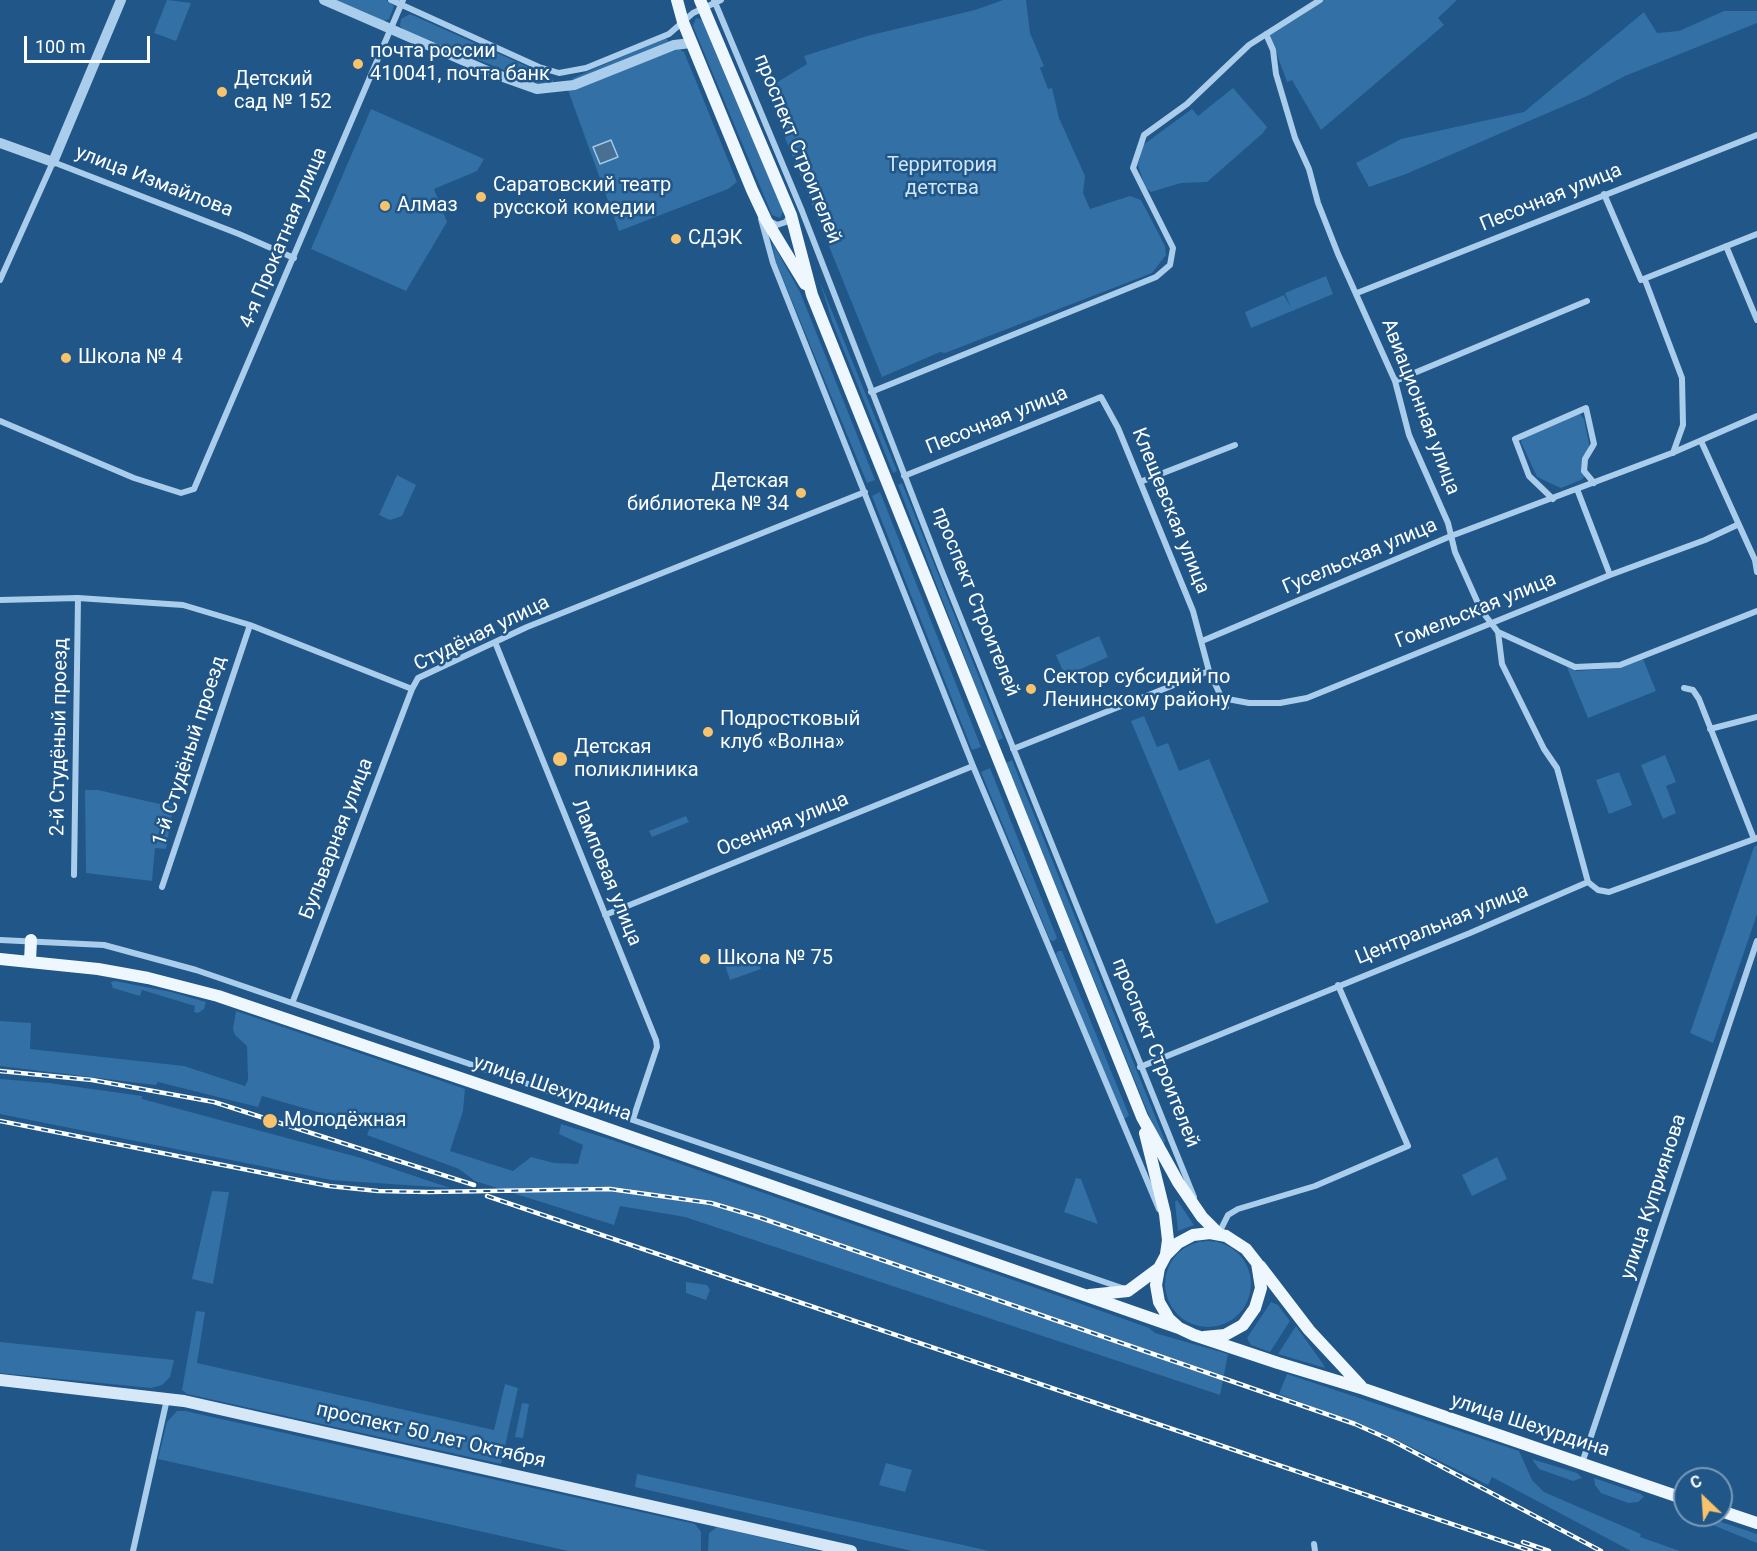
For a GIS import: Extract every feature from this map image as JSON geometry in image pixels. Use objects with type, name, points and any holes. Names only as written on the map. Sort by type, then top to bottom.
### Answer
[{"type":"main road","name":"проспект Строителей","points":[[677,0],[691,43],[752,190],[766,220],[812,296],[1142,1117],[1178,1182],[1202,1216],[1219,1234]]},
{"type":"main road","name":"проспект Строителей","points":[[711,2],[797,213],[812,296]]},
{"type":"main road","points":[[30,961],[31,940]]},
{"type":"main road","name":"улица Шехурдина","points":[[0,959],[30,961],[148,978],[218,996],[525,1100],[1179,1328]]},
{"type":"main road","name":"проспект Строителей","points":[[1142,1117],[1167,1226],[1166,1255]]},
{"type":"main road","points":[[1219,1234],[1240,1244],[1257,1263],[1261,1288],[1252,1314],[1231,1332],[1204,1337],[1179,1328],[1168,1319],[1159,1302],[1156,1285],[1159,1268],[1166,1255],[1178,1243],[1192,1235],[1219,1234]]},
{"type":"main road","name":"улица Шехурдина","points":[[1257,1263],[1309,1330],[1364,1389]]},
{"type":"main road","points":[[1128,1291],[1159,1268]]},
{"type":"main road","name":"улица Шехурдина","points":[[1082,1295],[1128,1291]]},
{"type":"main road","name":"улица Шехурдина","points":[[1204,1337],[1673,1495]]},
{"type":"main road","name":"проспект 50 лет Октября","points":[[0,1380],[167,1398],[851,1551]]},
{"type":"main road","points":[[1733,1514],[1754,1520]]},
{"type":"street","points":[[0,280],[121,0]]},
{"type":"street","points":[[324,0],[492,73],[537,89],[574,85],[674,45],[691,43]]},
{"type":"street","points":[[391,0],[402,2],[539,67],[559,73],[586,68],[669,34],[711,2]]},
{"type":"street","name":"проспект Строителей","points":[[672,0],[683,22]]},
{"type":"street","points":[[871,392],[1156,277],[1170,265],[1173,248],[1133,168],[1144,135],[1187,104],[1227,64],[1266,34],[1308,11],[1320,0]]},
{"type":"street","name":"4-я Прокатная улица","points":[[0,422],[134,478],[181,493],[194,489],[402,2]]},
{"type":"street","name":"Авиационная улица","points":[[1266,34],[1273,50],[1276,74],[1295,138],[1309,169],[1318,203],[1338,254],[1395,381],[1409,435],[1451,536],[1467,583],[1489,624]]},
{"type":"street","name":"Песочная улица","points":[[1357,293],[1757,135]]},
{"type":"street","name":"улица Измайлова","points":[[0,143],[294,258]]},
{"type":"street","name":"проспект Строителей","points":[[752,190],[773,262],[973,766],[1167,1226]]},
{"type":"street","points":[[1604,195],[1643,280],[1682,378],[1683,425],[1672,453]]},
{"type":"street","points":[[766,220],[777,225],[786,222],[797,213]]},
{"type":"street","name":"проспект Строителей","points":[[797,213],[1202,1216]]},
{"type":"street","points":[[1643,280],[1757,234]]},
{"type":"street","points":[[1726,246],[1757,320]]},
{"type":"street","points":[[1395,381],[1587,301]]},
{"type":"street","name":"Песочная улица","points":[[904,476],[1101,397]]},
{"type":"street","name":"Клещевская улица","points":[[1101,397],[1110,411],[1140,482],[1193,611],[1202,641]]},
{"type":"street","points":[[1553,499],[1529,476],[1515,439],[1586,408],[1594,444],[1585,459],[1584,471],[1594,483]]},
{"type":"street","name":"Гусельская улица","points":[[1202,641],[1451,536],[1672,453],[1757,416]]},
{"type":"street","points":[[1701,441],[1737,525],[1755,560],[1757,572]]},
{"type":"street","points":[[1140,482],[1235,445]]},
{"type":"street","points":[[1577,489],[1610,575]]},
{"type":"street","name":"Студёная улица","points":[[0,600],[78,598],[183,605],[250,625],[412,689],[418,678],[495,642],[865,492]]},
{"type":"street","name":"Гомельская улица","points":[[1222,698],[1250,703],[1280,703],[1306,698],[1610,575],[1705,540],[1737,525]]},
{"type":"street","name":"2-й Студёный проезд","points":[[74,875],[78,598]]},
{"type":"street","points":[[1489,624],[1498,632],[1575,667],[1620,665],[1757,611]]},
{"type":"street","name":"1-й Студёный проезд","points":[[162,887],[250,625]]},
{"type":"street","points":[[1498,632],[1502,664],[1544,749],[1557,768],[1588,882],[1598,890],[1609,892],[1755,839],[1693,690],[1684,688]]},
{"type":"street","points":[[1202,641],[1209,671],[1226,707]]},
{"type":"street","name":"Ламповая улица","points":[[495,642],[656,1040],[657,1047],[633,1119]]},
{"type":"street","points":[[1012,749],[1209,671]]},
{"type":"street","name":"Бульварная улица","points":[[293,1001],[412,689]]},
{"type":"street","points":[[1710,729],[1757,717]]},
{"type":"street","name":"Осенняя улица","points":[[605,915],[973,766]]},
{"type":"street","name":"Центральная улица","points":[[1140,1067],[1470,933],[1588,882]]},
{"type":"street","points":[[0,940],[104,945],[196,970],[293,1001],[633,1119],[731,1156],[1128,1291]]},
{"type":"street","name":"улица Куприянова","points":[[1582,1463],[1757,941]]},
{"type":"street","points":[[1219,1234],[1228,1215],[1238,1209],[1316,1186],[1408,1146],[1338,985]]},
{"type":"street","points":[[133,1551],[167,1398]]},
{"type":"green space","points":[[167,0],[191,3],[176,41],[154,33]]},
{"type":"green space","points":[[336,0],[386,0],[394,6],[389,19],[384,21]]},
{"type":"green space","name":"Территория детства","points":[[1003,0],[1026,0],[1030,33],[1044,66],[1040,68],[1048,89],[1052,88],[1059,118],[1085,176],[1083,193],[1090,209],[1130,196],[1141,200],[1165,246],[1166,255],[1152,273],[945,353],[940,352],[882,377],[775,113],[781,110],[771,86],[807,64],[804,56],[867,36],[975,10]]},
{"type":"green space","points":[[1318,0],[1457,0],[1438,18],[1444,25],[1321,130],[1292,80],[1287,82],[1268,30]]},
{"type":"green space","points":[[1724,11],[1757,11],[1757,23],[1625,76],[1585,97],[1406,174],[1369,187],[1356,163],[1401,139],[1524,112],[1644,12],[1657,33],[1679,31]]},
{"type":"green space","points":[[410,14],[546,75],[552,78],[554,84],[536,83],[404,30],[400,26],[401,19]]},
{"type":"green space","points":[[696,18],[706,20],[784,210],[780,218],[772,215],[693,26]]},
{"type":"green space","points":[[666,38],[669,42],[574,80],[571,79]]},
{"type":"green space","points":[[679,49],[684,52],[737,182],[728,189],[619,231],[568,90]]},
{"type":"green space","points":[[1233,88],[1267,127],[1263,133],[1207,182],[1181,183],[1151,192],[1145,187],[1138,165],[1143,145],[1192,109],[1198,116]]},
{"type":"green space","name":"Алмаз","points":[[371,109],[484,159],[477,171],[434,189],[447,222],[406,291],[311,249]]},
{"type":"green space","points":[[772,242],[800,292],[875,480],[867,483],[776,262]]},
{"type":"green space","points":[[1326,276],[1333,294],[1251,328],[1245,312],[1284,295],[1291,308],[1285,293]]},
{"type":"green space","points":[[820,282],[897,471],[893,473],[832,321]]},
{"type":"green space","points":[[1575,414],[1580,414],[1584,419],[1589,444],[1587,474],[1581,480],[1561,488],[1537,477],[1521,442],[1522,439]]},
{"type":"green space","points":[[397,475],[416,485],[402,516],[390,520],[379,515]]},
{"type":"green space","points":[[902,483],[1003,738],[997,741],[898,485]]},
{"type":"green space","points":[[880,492],[981,747],[972,750],[872,496]]},
{"type":"green space","points":[[1099,636],[1108,657],[1065,676],[1056,655]]},
{"type":"green space","points":[[1643,659],[1656,691],[1588,718],[1567,667],[1577,671],[1619,668]]},
{"type":"green space","points":[[1144,716],[1157,747],[1168,743],[1179,771],[1209,759],[1269,902],[1216,924],[1131,721]]},
{"type":"green space","points":[[1665,755],[1676,782],[1666,786],[1676,813],[1663,819],[1641,765]]},
{"type":"green space","points":[[1012,760],[1165,1141],[1164,1144],[1161,1143],[1146,1108],[1006,763]]},
{"type":"green space","points":[[990,768],[1057,938],[1054,941],[1050,940],[981,772]]},
{"type":"green space","points":[[1619,772],[1632,805],[1609,814],[1596,780]]},
{"type":"green space","points":[[85,790],[98,790],[173,807],[166,849],[155,848],[152,881],[86,873]]},
{"type":"green space","points":[[686,816],[689,822],[652,837],[649,831]]},
{"type":"green space","points":[[1757,845],[1757,914],[1713,1043],[1690,1033],[1754,847]]},
{"type":"green space","points":[[755,951],[761,969],[730,980],[724,962]]},
{"type":"green space","points":[[1062,951],[1129,1115],[1126,1118],[1123,1118],[1056,954]]},
{"type":"green space","points":[[111,982],[171,992],[206,1002],[204,1009],[198,1013],[194,1012],[195,1006],[142,990],[140,996],[113,988]]},
{"type":"green space","points":[[236,1011],[465,1089],[463,1111],[450,1151],[513,1171],[531,1157],[554,1163],[578,1164],[583,1145],[559,1134],[561,1124],[612,1140],[1076,1302],[1149,1328],[1155,1333],[1228,1354],[1220,1395],[685,1217],[620,1206],[614,1225],[475,1181],[459,1169],[367,1135],[370,1127],[262,1096],[258,1107],[158,1082],[156,1085],[0,1066],[0,1021],[31,1023],[30,1049],[184,1066],[245,1086],[248,1080],[247,1046],[235,1035],[233,1029]]},
{"type":"green space","points":[[0,1079],[49,1083],[142,1096],[142,1099],[361,1158],[450,1188],[331,1180],[0,1114]]},
{"type":"green space","points":[[1497,1157],[1507,1179],[1472,1196],[1462,1175]]},
{"type":"green space","points":[[1076,1178],[1081,1179],[1098,1224],[1064,1212]]},
{"type":"green space","points":[[212,1191],[229,1192],[213,1284],[192,1279]]},
{"type":"green space","points":[[1177,1200],[1194,1225],[1178,1231],[1175,1202]]},
{"type":"green space","points":[[1200,1241],[1216,1241],[1239,1253],[1248,1267],[1251,1284],[1248,1301],[1239,1315],[1216,1327],[1200,1327],[1184,1320],[1172,1308],[1165,1292],[1165,1276],[1172,1260],[1184,1248]]},
{"type":"green space","points":[[686,1282],[707,1285],[710,1290],[706,1300],[686,1293]]},
{"type":"green space","points":[[1271,1302],[1278,1305],[1290,1321],[1270,1352],[1251,1345],[1247,1338]]},
{"type":"green space","points":[[196,1311],[205,1312],[197,1363],[494,1430],[505,1384],[518,1388],[501,1464],[187,1394],[182,1390]]},
{"type":"green space","points":[[1296,1326],[1323,1364],[1325,1368],[1278,1354]]},
{"type":"green space","points":[[0,1342],[174,1360],[170,1377],[162,1385],[151,1388],[0,1373]]},
{"type":"green space","points":[[1287,1374],[1519,1451],[1532,1480],[1544,1492],[1641,1534],[1640,1537],[1680,1551],[1631,1551],[1492,1477],[1488,1485],[1393,1438],[1279,1394]]},
{"type":"green space","points":[[522,1403],[529,1404],[523,1438],[515,1437]]},
{"type":"green space","points":[[177,1411],[695,1524],[701,1532],[701,1551],[568,1551],[158,1459],[167,1422]]},
{"type":"green space","points":[[1532,1459],[1577,1473],[1582,1478],[1573,1481],[1539,1469]]},
{"type":"green space","points":[[886,1463],[912,1470],[905,1492],[879,1485]]},
{"type":"green space","points":[[637,1474],[989,1551],[912,1551],[635,1487]]},
{"type":"green space","points":[[1594,1478],[1644,1497],[1638,1502],[1628,1503],[1601,1493],[1595,1485]]},
{"type":"green space","points":[[1733,1526],[1757,1534],[1757,1543],[1718,1527]]},
{"type":"green space","points":[[717,1527],[819,1551],[708,1551],[709,1533]]},
{"type":"shaded area","points":[[611,140],[618,157],[600,164],[593,147]]},
{"type":"railway","points":[[0,1071],[92,1080],[214,1102],[474,1185]]},
{"type":"railway","points":[[0,1121],[329,1186],[378,1191],[428,1192],[610,1189],[711,1203],[761,1218],[1355,1424],[1393,1441],[1601,1551]]},
{"type":"railway","points":[[487,1196],[1531,1551]]},
{"type":"railway","points":[[1523,1542],[1549,1551]]},
{"type":"place","name":"почта россии 410041, почта банк","points":[[358,64]]},
{"type":"place","name":"Детский сад № 152","points":[[222,92]]},
{"type":"place","name":"Саратовский театр русской комедии","points":[[481,197]]},
{"type":"place","name":"Алмаз","points":[[385,206]]},
{"type":"place","name":"СДЭК","points":[[676,239]]},
{"type":"place","name":"Школа № 4","points":[[66,358]]},
{"type":"place","name":"Детская библиотека № 34","points":[[801,493]]},
{"type":"place","name":"Сектор субсидий по Ленинскому району","points":[[1031,689]]},
{"type":"place","name":"Подростковый клуб «Волна»","points":[[708,732]]},
{"type":"place","name":"Детская поликлиника","points":[[560,759]]},
{"type":"place","name":"Школа № 75","points":[[705,959]]},
{"type":"place","name":"Молодёжная","points":[[270,1121]]}]
